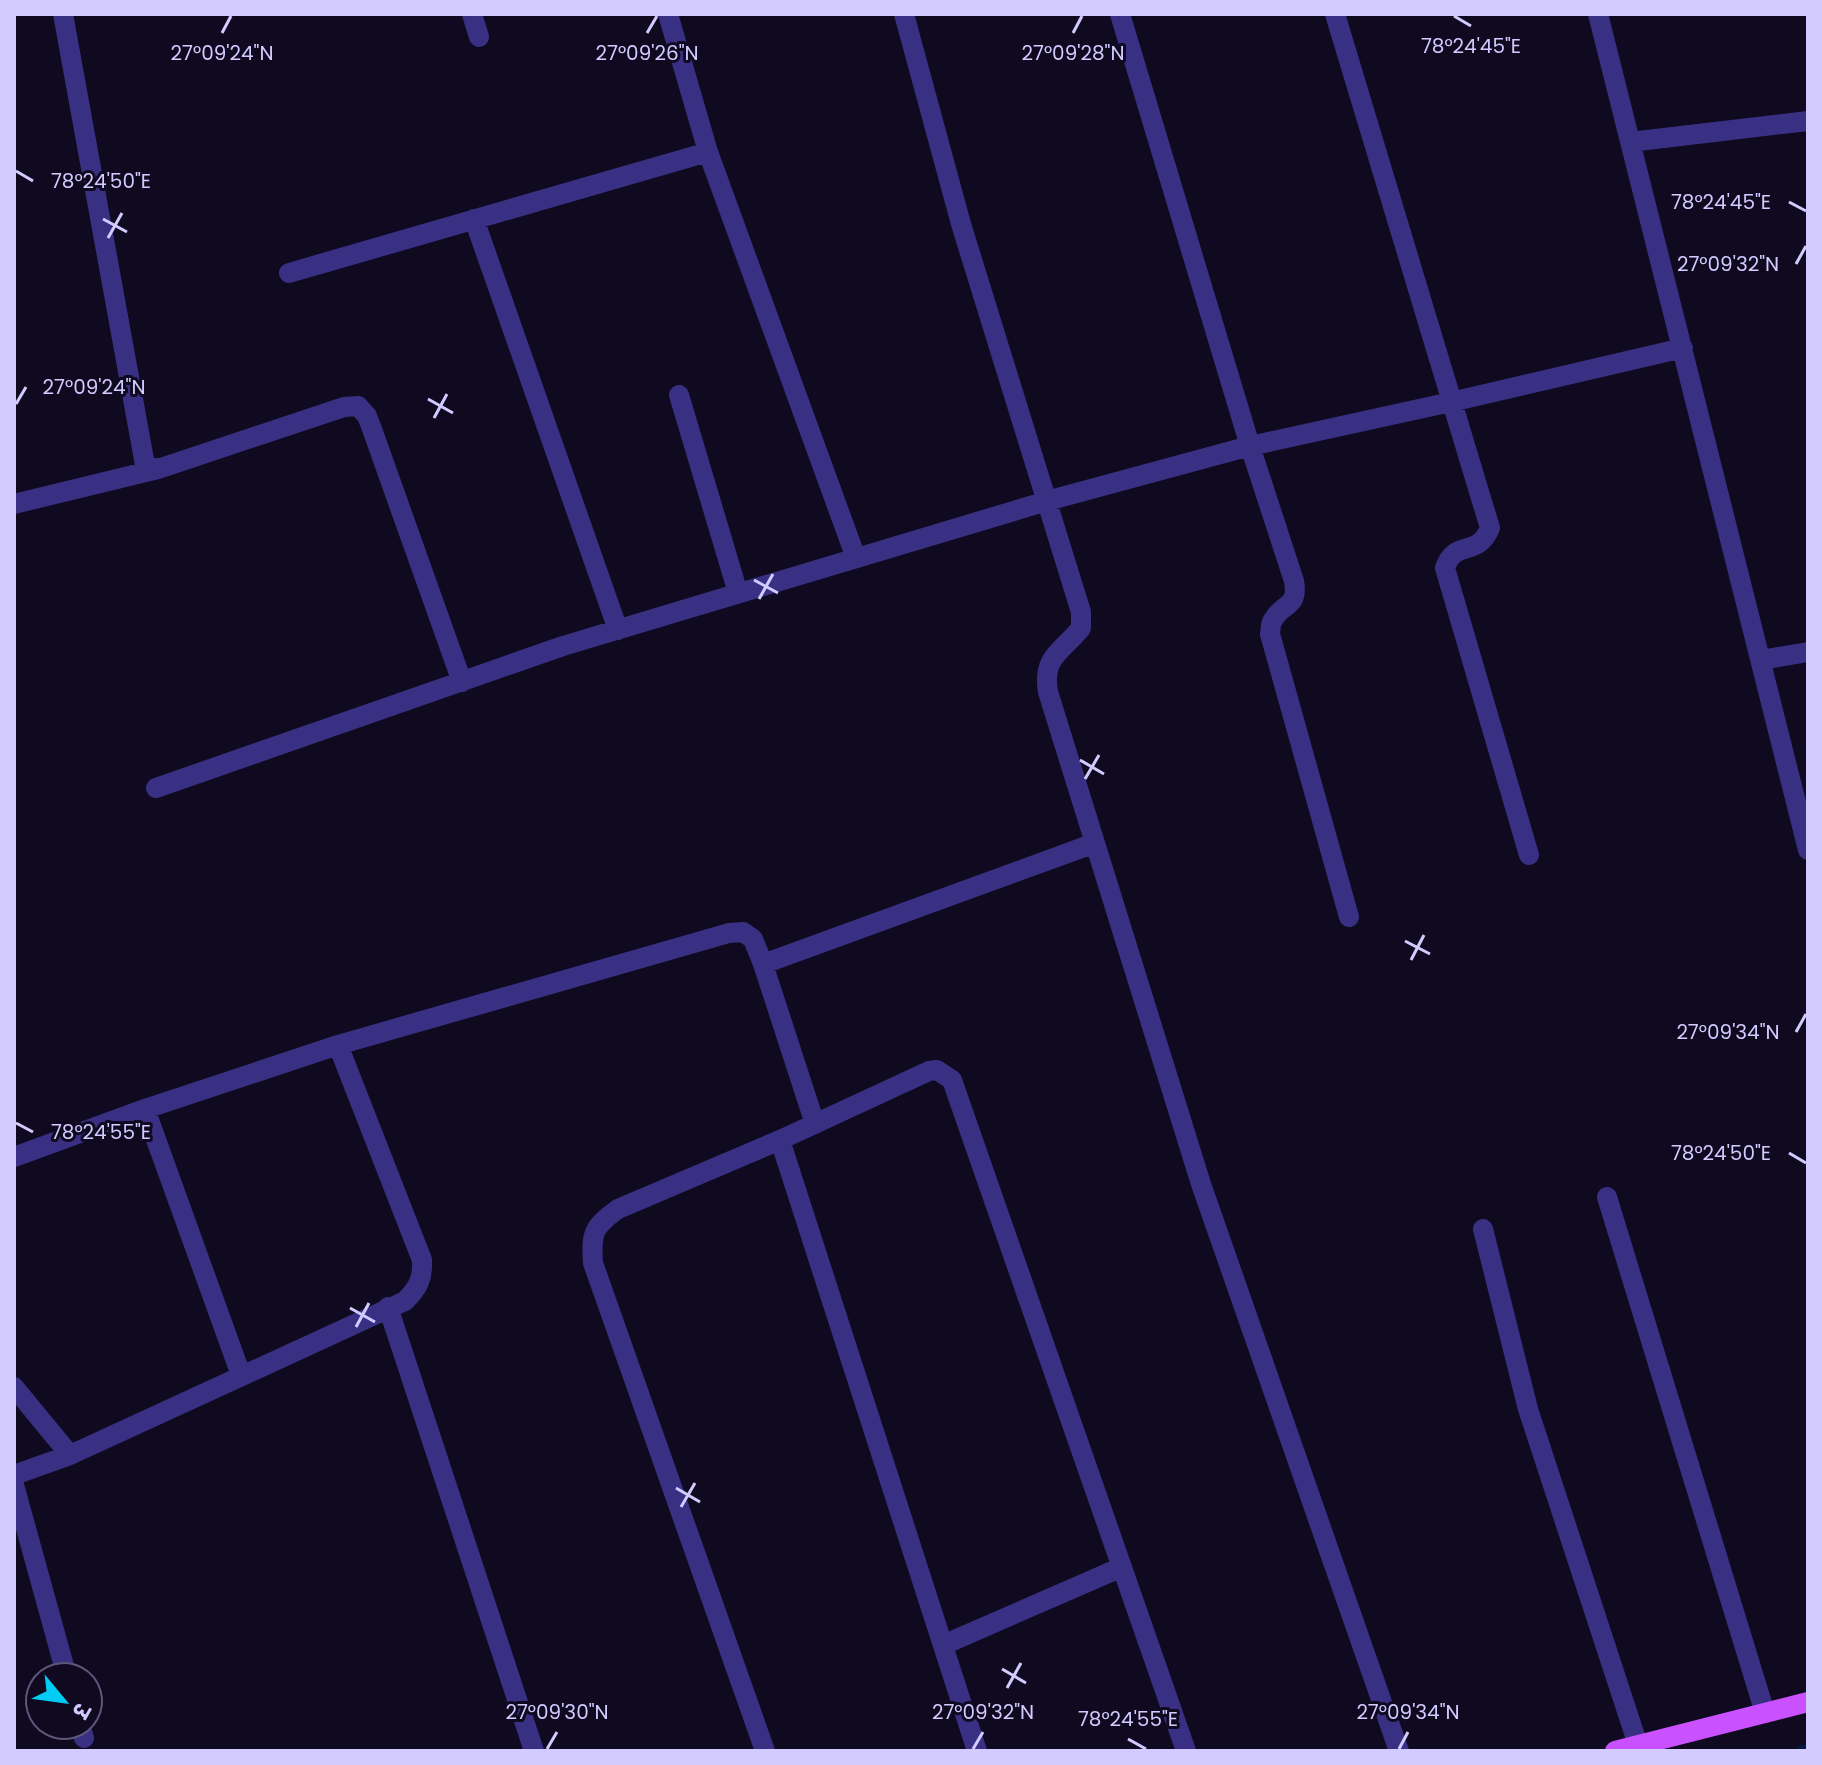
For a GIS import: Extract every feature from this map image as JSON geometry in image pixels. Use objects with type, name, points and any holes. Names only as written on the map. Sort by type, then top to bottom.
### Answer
[{"type":"main road","points":[[1615,1751],[1808,1702]]},
{"type":"street","points":[[63,14],[142,454],[145,465],[158,469]]},
{"type":"street","points":[[472,14],[479,37]]},
{"type":"street","points":[[668,14],[708,152],[856,558]]},
{"type":"street","points":[[904,14],[961,224],[1081,612],[1081,628],[1071,641],[1057,650],[1048,664],[1046,679],[1201,1184],[1399,1751]]},
{"type":"street","points":[[1120,14],[1296,593],[1290,605],[1273,620],[1270,634],[1349,917]]},
{"type":"street","points":[[1335,14],[1490,528],[1485,539],[1476,547],[1457,551],[1449,557],[1445,568],[1529,855]]},
{"type":"street","points":[[1598,14],[1808,850]]},
{"type":"street","points":[[1630,142],[1808,121]]},
{"type":"street","points":[[289,273],[708,152]]},
{"type":"street","points":[[474,219],[618,630]]},
{"type":"street","points":[[156,788],[618,630],[1047,501],[1250,446],[1683,348]]},
{"type":"street","points":[[679,395],[738,593]]},
{"type":"street","points":[[14,504],[158,469],[344,407],[358,406],[367,416],[372,429],[462,682]]},
{"type":"street","points":[[1761,660],[1808,652]]},
{"type":"street","points":[[763,964],[1095,843]]},
{"type":"street","points":[[14,1157],[145,1109],[338,1045],[729,933],[743,932],[753,939],[763,964],[815,1124]]},
{"type":"street","points":[[14,1475],[70,1455],[405,1301],[417,1289],[422,1260],[338,1045]]},
{"type":"street","points":[[765,1751],[593,1263],[591,1238],[601,1221],[618,1209],[937,1070],[952,1080],[1186,1751]]},
{"type":"street","points":[[145,1109],[241,1375]]},
{"type":"street","points":[[780,1140],[977,1751]]},
{"type":"street","points":[[1607,1197],[1765,1713]]},
{"type":"street","points":[[1483,1229],[1528,1409],[1638,1745]]},
{"type":"street","points":[[388,1307],[534,1751]]},
{"type":"street","points":[[14,1387],[70,1455]]},
{"type":"street","points":[[14,1485],[63,1661]]},
{"type":"street","points":[[943,1645],[1122,1567]]},
{"type":"waterway","points":[[1802,1751],[1808,1750]]}]
